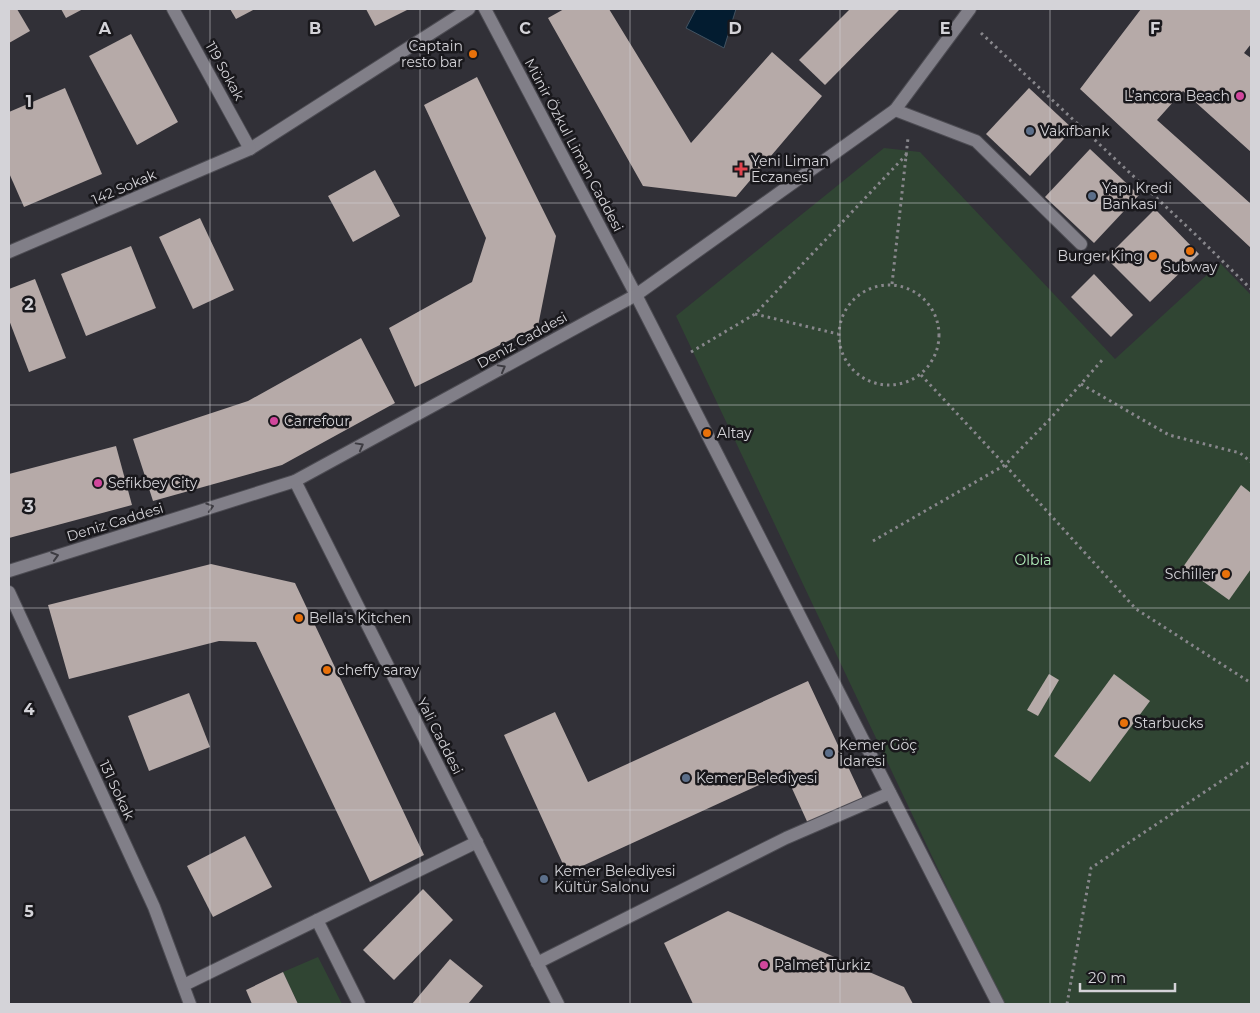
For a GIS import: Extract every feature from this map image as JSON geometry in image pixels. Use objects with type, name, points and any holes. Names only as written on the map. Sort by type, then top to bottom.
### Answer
[{"type":"street","name":"119 Sokak","points":[[173,9],[250,148]]},
{"type":"street","name":"142 Sokak","points":[[9,252],[250,148],[469,9]]},
{"type":"street","name":"Münir Özkul Liman Caddesi","points":[[485,9],[636,295],[998,1004]]},
{"type":"street","name":"Deniz Caddesi","points":[[9,571],[295,481],[636,295],[895,110],[967,13]]},
{"type":"street","points":[[895,110],[976,141],[1081,244]]},
{"type":"street","name":"Yali Caddesi","points":[[295,481],[558,1004]]},
{"type":"street","name":"131 Sokak","points":[[9,592],[154,907],[190,1004]]},
{"type":"street","points":[[537,962],[786,838],[890,793]]},
{"type":"street","points":[[184,985],[477,842]]},
{"type":"street","points":[[317,920],[359,1004]]},
{"type":"path","points":[[967,13],[1251,289]]},
{"type":"path","points":[[892,284],[907,154],[909,115]]},
{"type":"path","points":[[671,364],[755,314],[907,154]]},
{"type":"path","points":[[892,284],[908,288],[924,297],[934,312],[939,328],[939,346],[932,362],[921,375],[907,383],[891,386],[874,384],[859,376],[848,365],[840,350],[838,334],[841,318],[849,304],[861,292],[876,286],[892,284]]},
{"type":"path","points":[[755,314],[838,334]]},
{"type":"path","points":[[873,541],[1005,464],[1049,420],[1104,358]]},
{"type":"path","points":[[921,375],[1005,464],[1136,609],[1251,683]]},
{"type":"path","points":[[1080,384],[1169,435],[1240,453],[1251,462]]},
{"type":"path","points":[[1067,1004],[1092,868],[1251,761]]},
{"type":"green space","name":"Olbia","points":[[884,148],[920,152],[1115,359],[1220,263],[1251,295],[1251,1004],[1002,1004],[676,316]]},
{"type":"green space","points":[[318,957],[342,1004],[298,1004],[283,972]]},
{"type":"water","points":[[696,9],[736,9],[724,48],[686,28]]},
{"type":"building","points":[[9,9],[17,9],[30,31],[9,43]]},
{"type":"building","points":[[61,9],[83,9],[66,18]]},
{"type":"building","points":[[230,9],[255,9],[236,19]]},
{"type":"building","points":[[366,9],[409,9],[375,26]]},
{"type":"building","points":[[564,9],[609,9],[691,143],[772,52],[822,96],[736,197],[643,186],[548,18]]},
{"type":"building","points":[[850,9],[900,9],[825,85],[799,60]]},
{"type":"building","points":[[1141,9],[1251,9],[1251,44],[1244,53],[1251,58],[1251,152],[1183,91],[1157,120],[1251,204],[1251,248],[1080,89]]},
{"type":"building","points":[[131,34],[178,122],[137,145],[89,56]]},
{"type":"building","points":[[477,77],[556,236],[538,326],[415,387],[389,328],[472,282],[486,238],[424,105]]},
{"type":"building","points":[[65,88],[102,174],[24,207],[9,173],[9,112]]},
{"type":"building","name":"Vakıfbank","points":[[1029,88],[1073,129],[1030,176],[986,134]]},
{"type":"building","name":"Yapı Kredi Bankası","points":[[1090,149],[1139,195],[1094,243],[1045,197]]},
{"type":"building","points":[[375,170],[400,216],[353,242],[328,196]]},
{"type":"building","name":"Burger King","points":[[1155,209],[1199,254],[1150,302],[1106,258]]},
{"type":"building","points":[[200,218],[234,290],[193,309],[159,237]]},
{"type":"building","points":[[131,246],[156,308],[86,336],[61,274]]},
{"type":"building","points":[[1094,274],[1133,315],[1111,337],[1071,297]]},
{"type":"building","points":[[35,279],[66,358],[29,372],[9,320],[9,289]]},
{"type":"building","name":"Carrefour","points":[[361,338],[395,403],[282,465],[153,501],[133,439],[248,401]]},
{"type":"building","points":[[116,446],[132,505],[9,538],[9,474]]},
{"type":"building","points":[[1241,485],[1251,493],[1251,569],[1229,600],[1183,567]]},
{"type":"building","points":[[211,564],[295,583],[424,855],[370,882],[256,642],[219,641],[69,679],[48,605]]},
{"type":"building","points":[[1049,674],[1059,680],[1038,716],[1027,710]]},
{"type":"building","points":[[1114,674],[1150,701],[1090,782],[1054,756]]},
{"type":"building","name":"Kemer Belediyesi","points":[[808,681],[865,803],[810,828],[785,773],[567,873],[504,735],[555,712],[588,782]]},
{"type":"building","points":[[189,693],[210,747],[149,771],[128,716]]},
{"type":"building","points":[[245,836],[272,887],[213,917],[187,866]]},
{"type":"building","points":[[423,889],[453,920],[394,980],[363,950]]},
{"type":"building","name":"Palmet Turkiz","points":[[728,911],[904,987],[913,1004],[693,1004],[664,943]]},
{"type":"building","points":[[450,959],[483,986],[468,1004],[412,1004]]},
{"type":"building","points":[[283,972],[298,1004],[252,1004],[246,990]]},
{"type":"place","name":"Captain resto bar","points":[[473,54]]},
{"type":"place","name":"L’ancora Beach","points":[[1240,96]]},
{"type":"place","name":"Vakıfbank","points":[[1030,131]]},
{"type":"place","name":"Yeni Liman Eczanesi","points":[[741,169]]},
{"type":"place","name":"Yapı Kredi Bankası","points":[[1092,196]]},
{"type":"place","name":"Subway","points":[[1190,251]]},
{"type":"place","name":"Burger King","points":[[1153,256]]},
{"type":"place","name":"Carrefour","points":[[274,421]]},
{"type":"place","name":"Altay","points":[[707,433]]},
{"type":"place","name":"Sefikbey City","points":[[98,483]]},
{"type":"place","name":"Schiller","points":[[1226,574]]},
{"type":"place","name":"Bella's Kitchen","points":[[299,618]]},
{"type":"place","name":"cheffy saray","points":[[327,670]]},
{"type":"place","name":"Starbucks","points":[[1124,723]]},
{"type":"place","name":"Kemer Göç İdaresi","points":[[829,753]]},
{"type":"place","name":"Kemer Belediyesi","points":[[686,778]]},
{"type":"place","name":"Kemer Belediyesi Kültür Salonu","points":[[544,879]]},
{"type":"place","name":"Palmet Turkiz","points":[[764,965]]}]
